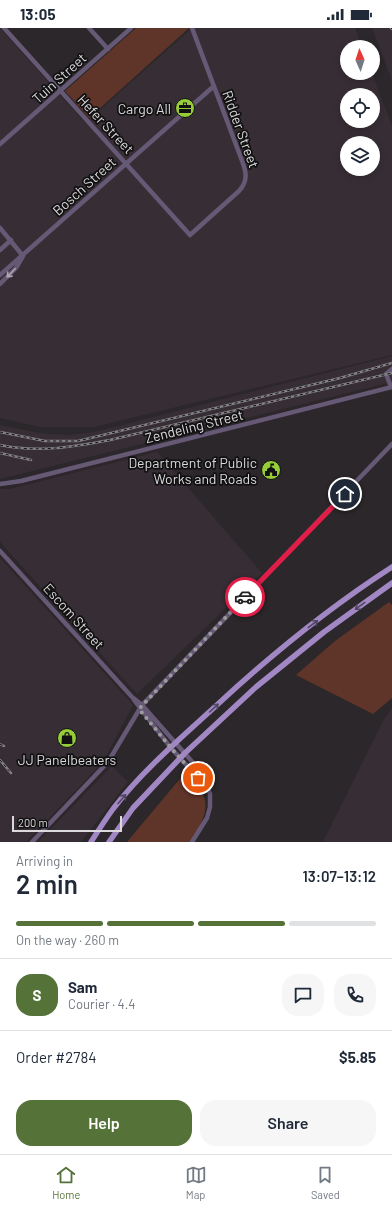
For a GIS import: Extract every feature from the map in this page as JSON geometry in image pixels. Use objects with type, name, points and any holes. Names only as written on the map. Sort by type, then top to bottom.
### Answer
[{"type":"main road","points":[[91,842],[113,809],[176,742],[273,654],[370,581],[392,567]]},
{"type":"main road","points":[[108,842],[132,808],[186,753],[279,667],[324,632],[392,583]]},
{"type":"street","name":"Hefer Street","points":[[4,28],[127,162],[190,235]]},
{"type":"street","points":[[88,28],[108,49]]},
{"type":"street","name":"Tuin Street","points":[[0,144],[131,28]]},
{"type":"street","name":"Ridder Street","points":[[189,28],[194,34]]},
{"type":"street","name":"Ridder Street","points":[[190,235],[239,191],[246,181],[245,169],[192,28]]},
{"type":"street","name":"Bosch Street","points":[[0,284],[16,268],[23,256],[214,86]]},
{"type":"street","points":[[0,228],[23,256]]},
{"type":"street","points":[[0,250],[11,240]]},
{"type":"street","name":"Bosch Street","points":[[0,275],[18,257],[23,256]]},
{"type":"street","points":[[391,387],[386,374],[392,369]]},
{"type":"street","name":"Zendeling Street","points":[[0,484],[21,481],[391,387]]},
{"type":"street","points":[[32,842],[108,762],[140,707],[392,444]]},
{"type":"street","name":"Escom Street","points":[[0,551],[132,696],[171,748],[198,778],[204,781]]},
{"type":"street","name":"Escom Street","points":[[140,707],[176,742],[203,774],[204,781],[210,794],[210,807],[207,818],[192,842]]},
{"type":"shaded area","points":[[0,28],[85,123],[192,28],[355,28],[359,40],[340,40],[340,80],[375,80],[378,88],[340,88],[340,128],[380,128],[380,94],[392,126],[392,355],[94,427],[40,427],[0,418]]},
{"type":"shaded area","points":[[136,28],[189,28],[89,118],[65,91]]},
{"type":"shaded area","points":[[372,28],[392,28],[392,81],[380,49],[380,40],[377,40]]},
{"type":"shaded area","points":[[392,356],[392,382],[0,479],[0,425],[40,433],[67,435],[95,432]]},
{"type":"shaded area","points":[[157,452],[262,573],[137,694],[0,542],[0,489],[10,489]]},
{"type":"shaded area","points":[[0,558],[133,705],[103,762],[26,842],[0,842]]},
{"type":"shaded area","points":[[389,602],[392,605],[392,698],[373,714],[296,675],[335,641]]},
{"type":"shaded area","points":[[392,708],[392,842],[323,842],[383,721]]},
{"type":"shaded area","points":[[112,766],[128,782],[81,842],[38,842]]},
{"type":"shaded area","points":[[184,774],[201,790],[206,806],[197,832],[191,842],[127,842]]},
{"type":"railway","points":[[0,432],[45,441],[78,441],[340,378],[392,363]]},
{"type":"railway","points":[[0,445],[28,449],[41,449],[96,443],[392,373]]},
{"type":"railway","points":[[0,453],[31,460]]},
{"type":"railway","points":[[0,744],[4,746]]},
{"type":"railway","points":[[0,760],[11,773]]},
{"type":"way so far","points":[[198,778],[139,709],[245,597]]},
{"type":"place","name":"Cargo All","points":[[185,108]]},
{"type":"place","name":"Department of Public Works and Roads","points":[[271,470]]},
{"type":"place","name":"JJ Panelbeaters","points":[[67,738]]},
{"type":"route","points":[[245,597],[345,494]]}]
